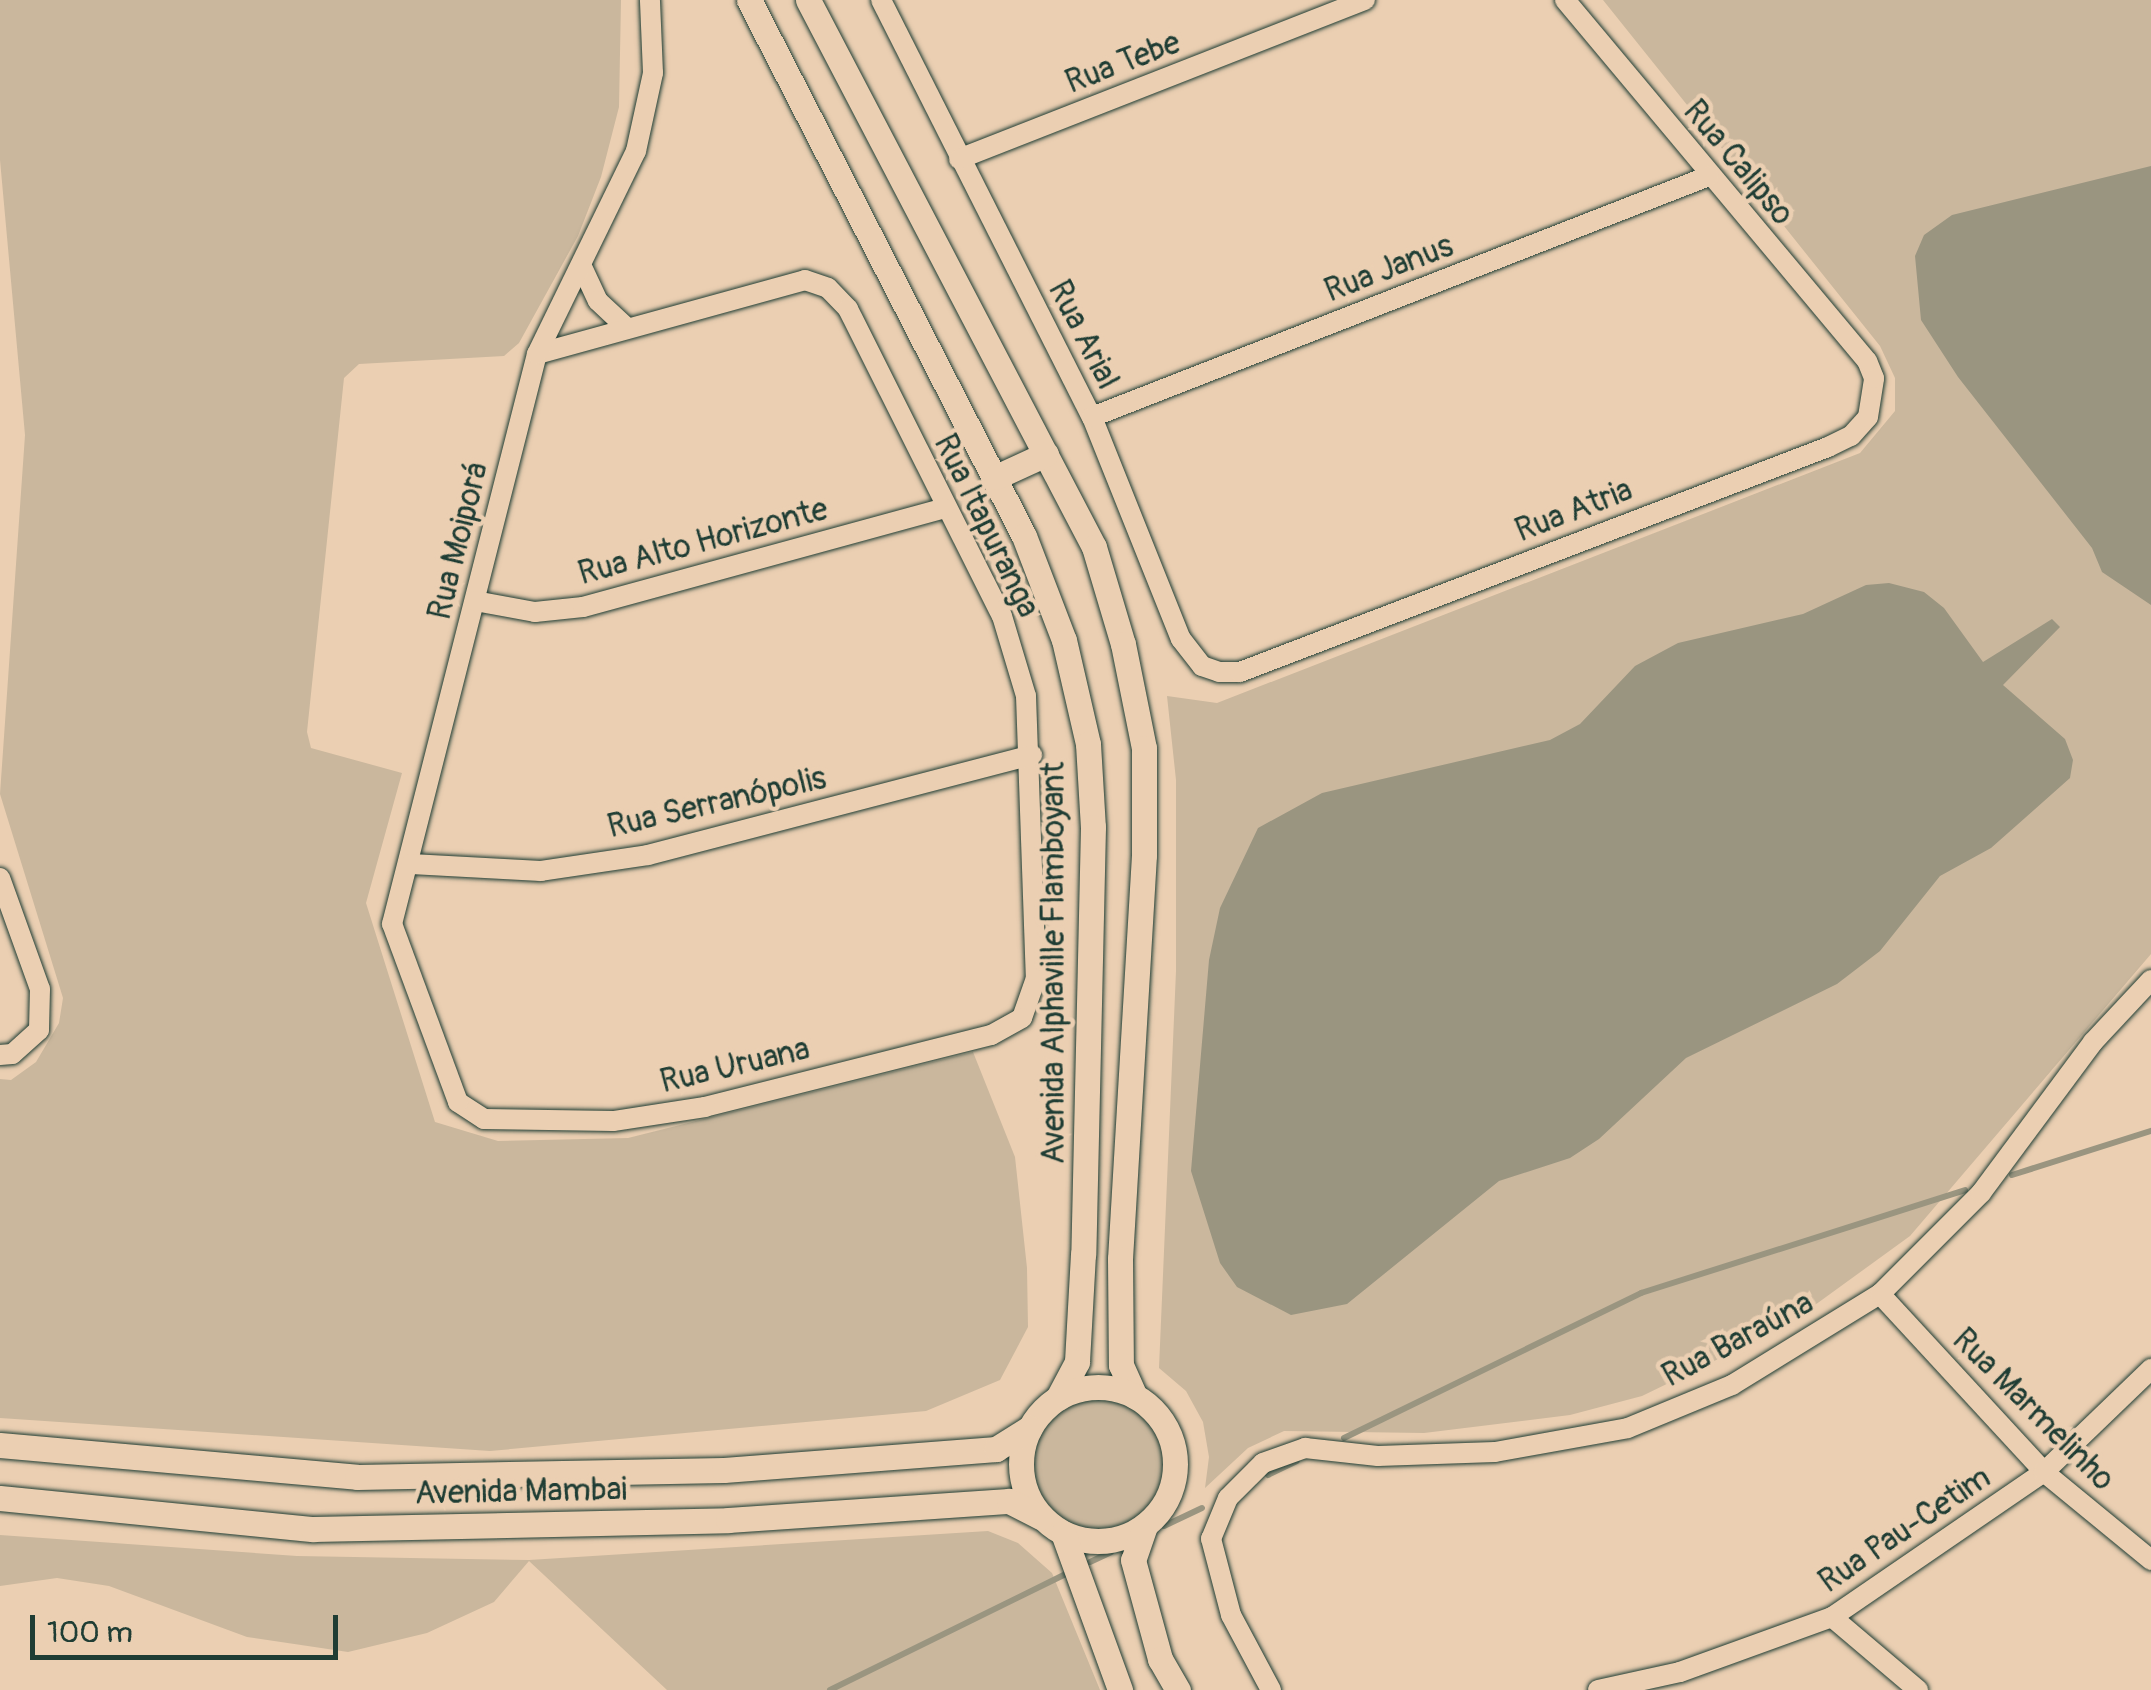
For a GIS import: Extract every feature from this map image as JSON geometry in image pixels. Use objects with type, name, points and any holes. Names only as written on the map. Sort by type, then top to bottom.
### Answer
[{"type":"street","name":"Rua Moiporá","points":[[458,1102],[392,924],[411,864],[536,354],[583,269],[636,152],[653,73],[650,0]]},
{"type":"street","name":"Avenida Alphaville Flamboyant","points":[[749,0],[996,477],[1064,640],[1089,761],[1083,1254],[1078,1362],[1058,1397]]},
{"type":"street","points":[[808,0],[1094,547],[1144,748],[1144,855],[1120,1258],[1121,1365],[1135,1396],[1156,1413],[1175,1460],[1164,1507],[1146,1526],[1133,1560],[1160,1659],[1178,1690]]},
{"type":"street","name":"Rua Arial","points":[[880,0],[1092,417],[1190,656],[1219,672],[1240,672]]},
{"type":"street","name":"Rua Tebe","points":[[959,159],[1365,0]]},
{"type":"street","name":"Rua Calipso","points":[[1565,0],[1708,176],[1867,361]]},
{"type":"street","name":"Rua Janus","points":[[1092,417],[1708,176]]},
{"type":"street","points":[[583,269],[598,302],[624,325]]},
{"type":"street","name":"Rua Itapuranga","points":[[624,325],[805,280],[828,288],[848,309],[944,508],[1002,616],[1026,696],[1032,755],[1036,978],[1022,1018]]},
{"type":"street","points":[[536,354],[624,325]]},
{"type":"street","name":"Rua Atria","points":[[1240,672],[1851,436],[1874,400],[1867,361]]},
{"type":"street","points":[[996,477],[1046,454]]},
{"type":"street","name":"Rua Alto Horizonte","points":[[475,601],[535,612],[582,607],[944,508]]},
{"type":"street","name":"Rua Serranópolis","points":[[411,864],[541,871],[648,855],[1032,755]]},
{"type":"street","points":[[0,878],[40,988],[39,1030],[12,1054],[0,1055]]},
{"type":"street","name":"Rua Baraúna","points":[[1271,1690],[1232,1615],[1211,1540],[1228,1498],[1262,1463],[1305,1448],[1378,1456],[1496,1452],[1628,1428],[1732,1385],[1880,1294],[1981,1193],[2093,1042],[2151,980]]},
{"type":"street","name":"Rua Uruana","points":[[458,1102],[484,1120],[612,1121],[705,1107],[972,1040],[1022,1018]]},
{"type":"street","name":"Rua Marmelinho","points":[[1880,1294],[2044,1472],[2151,1560]]},
{"type":"street","name":"Rua Pau-Cetim","points":[[1598,1690],[1680,1672],[1832,1617],[2044,1472],[2151,1370]]},
{"type":"street","points":[[1135,1396],[1097,1388],[1058,1397],[1030,1428],[1020,1468],[1041,1517],[1063,1533],[1105,1540],[1146,1526]]},
{"type":"street","name":"Avenida Mambai","points":[[0,1445],[356,1477],[724,1470],[996,1449],[1030,1428]]},
{"type":"street","name":"Avenida Mambai","points":[[0,1498],[312,1529],[728,1520],[1008,1501],[1041,1517]]},
{"type":"street","points":[[1063,1533],[1120,1690]]},
{"type":"street","points":[[1832,1617],[1918,1690]]},
{"type":"shaded area","points":[[0,0],[621,0],[619,107],[601,177],[578,236],[519,343],[504,356],[359,364],[344,378],[307,732],[311,748],[402,773],[366,903],[435,1122],[498,1141],[628,1138],[973,1052],[1015,1157],[1027,1268],[1028,1327],[1000,1380],[926,1411],[490,1451],[0,1418],[0,1079],[11,1080],[36,1062],[59,1023],[63,998],[0,794],[25,435],[0,160]]},
{"type":"shaded area","points":[[1603,0],[2151,0],[2151,954],[1910,1236],[1786,1326],[1642,1396],[1570,1415],[1424,1433],[1284,1431],[1248,1448],[1205,1488],[1209,1457],[1203,1422],[1186,1391],[1159,1368],[1176,971],[1176,780],[1167,696],[1217,703],[1860,453],[1895,411],[1895,378],[1880,346]]},
{"type":"shaded area","points":[[2151,166],[2151,605],[2102,572],[2092,548],[1958,377],[1921,320],[1915,256],[1924,235],[1952,215]]},
{"type":"shaded area","points":[[1889,583],[1924,592],[1944,608],[1983,662],[2052,619],[2060,627],[2003,685],[2065,739],[2073,760],[2070,778],[1991,848],[1940,876],[1880,951],[1837,984],[1686,1058],[1599,1139],[1570,1158],[1499,1181],[1347,1304],[1291,1315],[1237,1287],[1220,1263],[1191,1171],[1209,960],[1220,908],[1258,828],[1322,793],[1550,740],[1580,724],[1635,666],[1678,643],[1803,614],[1866,585]]},
{"type":"shaded area","points":[[1098,1399],[1123,1404],[1144,1418],[1158,1439],[1163,1464],[1158,1489],[1144,1510],[1123,1524],[1098,1529],[1073,1524],[1052,1510],[1038,1489],[1033,1464],[1038,1439],[1052,1418],[1073,1404]]},
{"type":"shaded area","points":[[988,1531],[1018,1543],[1052,1573],[1100,1690],[667,1690],[529,1561],[494,1602],[427,1633],[348,1652],[247,1637],[109,1586],[57,1578],[0,1586],[0,1535],[297,1556],[529,1560]]},
{"type":"waterway","points":[[2012,1175],[2151,1131]]},
{"type":"waterway","points":[[1344,1438],[1641,1293],[1965,1190]]},
{"type":"waterway","points":[[1268,1475],[1297,1461]]},
{"type":"waterway","points":[[1164,1526],[1202,1508]]},
{"type":"waterway","points":[[1090,1562],[1111,1552]]},
{"type":"waterway","points":[[830,1690],[1068,1573]]}]
